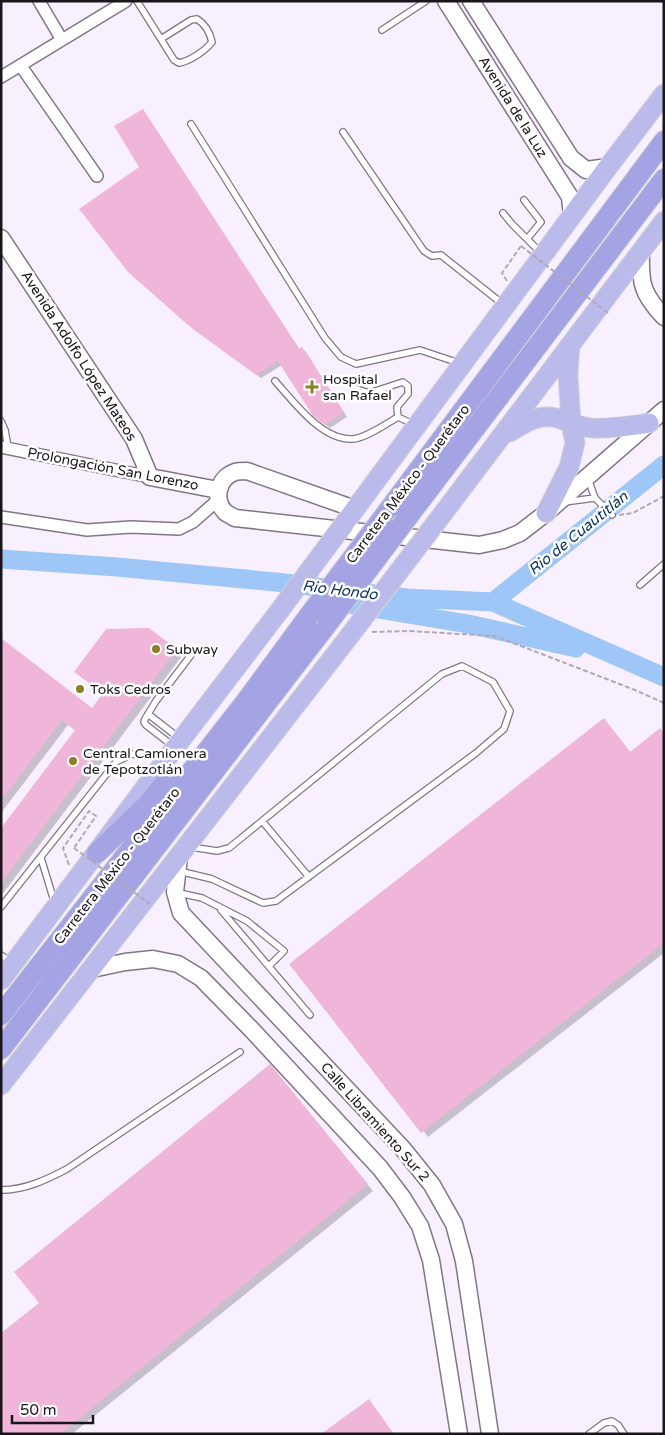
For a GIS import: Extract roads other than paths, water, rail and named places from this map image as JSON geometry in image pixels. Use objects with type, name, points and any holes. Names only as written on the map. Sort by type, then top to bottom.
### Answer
[{"type":"highway","name":"Carretera México - Querétaro","points":[[1,1015],[247,700],[664,141]]},
{"type":"highway","name":"Carretera México - Querétaro","points":[[1,1049],[328,623],[664,179]]},
{"type":"highway","points":[[97,853],[146,806],[224,713],[247,700]]},
{"type":"main road","name":"Avenida de la Luz","points":[[446,1],[570,197],[572,216]]},
{"type":"main road","name":"Avenida de la Luz","points":[[471,1],[571,158],[586,170],[608,167]]},
{"type":"main road","points":[[1,980],[8,959],[56,907],[76,881],[174,748],[418,426],[608,167],[664,94]]},
{"type":"main road","points":[[1,1085],[181,858],[501,439],[664,221]]},
{"type":"main road","name":"Avenida Adolfo López Mateos","points":[[1,238],[134,439],[150,477]]},
{"type":"main road","points":[[641,252],[640,277],[644,292],[664,317]]},
{"type":"main road","points":[[551,508],[570,467],[575,443],[571,424],[568,374],[570,345]]},
{"type":"main road","points":[[349,517],[247,471],[234,472],[225,479],[218,495],[225,512],[235,518],[479,545],[503,540],[520,533],[664,410]]},
{"type":"main road","points":[[501,439],[524,422],[540,417],[555,417],[571,424],[590,428],[612,428],[649,423]]},
{"type":"main road","name":"Prolongación San Lorenzo","points":[[150,477],[218,495]]},
{"type":"main road","name":"Calle Libramiento Sur 2","points":[[181,858],[175,892],[181,913],[403,1148],[432,1185],[454,1224],[464,1261],[490,1434]]},
{"type":"main road","name":"Calle Libramiento Sur 2","points":[[92,969],[125,962],[153,959],[178,964],[201,978],[380,1168],[402,1197],[420,1226],[431,1260],[459,1434]]},
{"type":"main road","points":[[252,1030],[272,1009]]},
{"type":"street","points":[[39,1],[62,40]]},
{"type":"street","points":[[1,77],[126,1]]},
{"type":"street","points":[[21,66],[97,176]]},
{"type":"street","name":"Prolongación San Lorenzo","points":[[5,448],[150,477]]},
{"type":"street","points":[[1,517],[87,530],[131,527],[179,529],[193,522],[218,495]]},
{"type":"lane","points":[[137,1],[174,60],[179,63],[193,57],[212,42],[198,19],[191,20],[161,38]]},
{"type":"lane","points":[[382,30],[426,1]]},
{"type":"lane","points":[[191,124],[325,338],[341,357],[356,364],[420,350],[463,364]]},
{"type":"lane","points":[[343,132],[424,251],[432,256],[441,255],[506,306]]},
{"type":"lane","points":[[524,200],[541,222],[527,239]]},
{"type":"lane","points":[[502,213],[543,255]]},
{"type":"lane","points":[[275,381],[316,425],[339,437],[354,439],[376,430],[398,417]]},
{"type":"lane","points":[[354,388],[369,393],[403,382],[408,386],[408,394],[397,407],[398,417]]},
{"type":"lane","points":[[398,417],[418,426]]},
{"type":"lane","name":"Prolongación San Lorenzo","points":[[1,421],[5,430],[5,448]]},
{"type":"lane","points":[[587,477],[597,500],[612,515]]},
{"type":"lane","points":[[551,508],[597,500]]},
{"type":"lane","points":[[640,585],[664,564]]},
{"type":"lane","points":[[174,748],[144,722],[191,655]]},
{"type":"lane","points":[[462,666],[493,682],[510,711],[504,729],[476,753],[276,901],[263,903],[212,879],[181,858],[229,848],[442,674],[462,666]]},
{"type":"lane","points":[[148,714],[174,748]]},
{"type":"lane","points":[[1,907],[42,858],[116,762],[132,754],[174,748]]},
{"type":"lane","points":[[262,821],[309,877]]},
{"type":"lane","points":[[42,858],[56,907]]},
{"type":"lane","points":[[175,892],[202,898],[247,921],[284,951],[269,966]]},
{"type":"lane","points":[[218,906],[310,1015]]},
{"type":"lane","points":[[1,1190],[38,1183],[67,1169],[240,1052]]},
{"type":"lane","points":[[589,1434],[604,1424],[612,1422],[624,1434]]},
{"type":"waterway","name":"Rio de Cuautitlán","points":[[493,602],[664,465]]},
{"type":"waterway","name":"Rio Hondo","points":[[1,559],[117,567],[276,582],[407,598],[493,602],[664,677]]},
{"type":"waterway","points":[[330,601],[468,624],[576,648]]},
{"type":"place","name":"Hospital san Rafael","points":[[312,387]]},
{"type":"place","name":"Subway","points":[[156,649]]},
{"type":"place","name":"Toks Cedros","points":[[80,689]]},
{"type":"place","name":"Central Camionera de Tepotzotlán","points":[[73,761]]}]
